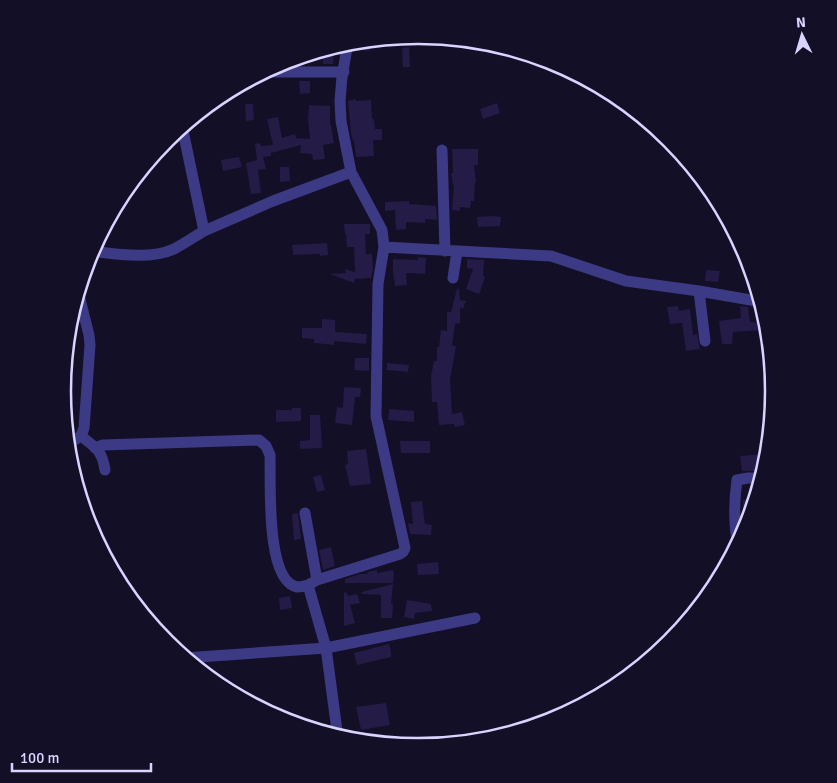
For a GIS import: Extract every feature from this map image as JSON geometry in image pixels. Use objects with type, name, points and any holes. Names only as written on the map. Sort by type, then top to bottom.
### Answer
[{"type":"street","points":[[95,448],[103,444],[259,440],[266,446],[270,455],[272,536],[277,562],[289,583],[298,587],[404,552],[405,548],[376,416],[378,284],[384,247],[382,230],[351,172],[341,122],[340,101],[347,51]]},
{"type":"street","points":[[281,72],[344,72]]},
{"type":"street","points":[[184,135],[204,231]]},
{"type":"street","points":[[442,150],[453,278]]},
{"type":"street","points":[[100,252],[149,255],[172,250],[204,231],[273,201],[351,172]]},
{"type":"street","points":[[384,247],[551,256],[626,281],[754,301]]},
{"type":"street","points":[[699,291],[704,340]]},
{"type":"street","points":[[74,439],[81,436],[84,428],[90,345],[82,306]]},
{"type":"street","points":[[81,436],[102,456],[105,470]]},
{"type":"street","points":[[737,531],[735,491],[737,480],[755,478]]},
{"type":"street","points":[[305,513],[312,582],[326,648],[337,729]]},
{"type":"street","points":[[194,657],[326,648],[475,618]]},
{"type":"building","points":[[370,47],[369,51],[356,49]]},
{"type":"building","points":[[409,47],[410,67],[403,67],[402,48]]},
{"type":"building","points":[[334,54],[333,64],[323,64],[322,58]]},
{"type":"building","points":[[299,81],[310,81],[310,93],[300,94]]},
{"type":"building","points":[[356,99],[356,101],[371,100],[372,119],[374,119],[375,129],[382,129],[382,140],[373,140],[374,156],[356,157],[351,133],[348,101]]},
{"type":"building","points":[[497,103],[500,113],[483,119],[480,109]]},
{"type":"building","points":[[245,104],[253,104],[254,120],[246,121]]},
{"type":"building","points":[[309,105],[330,106],[330,125],[334,143],[323,145],[325,159],[313,160],[312,154],[300,153],[301,145],[271,153],[271,156],[263,157],[266,169],[258,170],[261,193],[251,194],[246,163],[257,160],[255,144],[260,143],[261,146],[273,145],[267,119],[278,117],[282,138],[295,134],[296,138],[310,139]]},
{"type":"building","points":[[452,149],[478,149],[478,165],[474,165],[476,182],[474,201],[471,201],[470,208],[460,207],[460,211],[452,210],[454,185],[451,173],[453,173]]},
{"type":"building","points":[[239,157],[242,167],[223,171],[221,160]]},
{"type":"building","points":[[280,167],[289,167],[290,181],[280,182]]},
{"type":"building","points":[[409,201],[409,204],[436,206],[437,220],[425,219],[425,223],[406,222],[406,229],[396,230],[395,210],[385,211],[385,202]]},
{"type":"building","points":[[477,217],[501,217],[500,226],[478,227]]},
{"type":"building","points":[[344,224],[370,224],[370,234],[365,234],[366,254],[372,254],[373,269],[371,278],[355,279],[354,283],[330,274],[346,273],[345,269],[355,272],[354,247],[347,247]]},
{"type":"building","points":[[327,243],[328,255],[293,255],[292,245]]},
{"type":"building","points":[[418,257],[426,258],[425,274],[406,273],[407,285],[395,286],[393,259],[418,260]]},
{"type":"building","points":[[467,259],[484,260],[483,276],[485,277],[479,294],[466,289],[473,269],[467,268]]},
{"type":"building","points":[[706,270],[720,271],[718,282],[705,281]]},
{"type":"building","points":[[457,289],[459,289],[460,300],[466,301],[463,309],[460,308],[460,323],[455,324],[452,346],[456,346],[450,380],[452,414],[462,412],[465,425],[455,427],[454,424],[439,425],[437,402],[432,402],[431,376],[434,361],[437,361],[437,347],[439,347],[441,330],[447,331],[447,312],[451,312]]},
{"type":"building","points":[[678,306],[679,311],[690,309],[693,335],[697,334],[700,349],[686,351],[682,323],[670,324],[667,307]]},
{"type":"building","points":[[740,306],[748,307],[750,322],[760,323],[761,330],[733,332],[732,344],[722,344],[719,321],[741,318]]},
{"type":"building","points":[[322,319],[335,320],[335,332],[367,334],[366,344],[334,341],[334,345],[314,343],[314,339],[302,338],[302,328],[322,328]]},
{"type":"building","points":[[355,358],[369,358],[369,371],[354,370]]},
{"type":"building","points":[[387,363],[409,365],[408,372],[387,370]]},
{"type":"building","points":[[344,387],[361,388],[360,397],[355,397],[352,425],[335,423],[337,407],[343,408]]},
{"type":"building","points":[[292,408],[301,408],[301,421],[276,422],[276,410],[292,410]]},
{"type":"building","points":[[389,409],[414,411],[414,422],[388,420]]},
{"type":"building","points":[[310,415],[320,415],[322,448],[300,449],[300,441],[310,440]]},
{"type":"building","points":[[400,441],[430,441],[430,453],[401,453]]},
{"type":"building","points":[[366,449],[371,484],[350,486],[345,465],[348,464],[347,451]]},
{"type":"building","points":[[761,454],[757,471],[742,471],[740,456]]},
{"type":"building","points":[[321,475],[325,490],[317,492],[313,477]]},
{"type":"building","points":[[749,499],[743,517],[743,500]]},
{"type":"building","points":[[422,501],[425,524],[432,525],[431,535],[410,534],[408,523],[413,524],[411,502]]},
{"type":"building","points":[[298,513],[301,539],[294,540],[292,514]]},
{"type":"building","points":[[331,547],[335,566],[323,570],[319,550]]},
{"type":"building","points":[[438,562],[439,574],[418,575],[417,564]]},
{"type":"building","points":[[377,570],[377,573],[393,570],[393,583],[345,583],[345,579]]},
{"type":"building","points":[[393,584],[392,618],[381,618],[381,595],[362,594],[362,592]]},
{"type":"building","points":[[346,592],[348,596],[357,594],[360,603],[350,605],[355,623],[344,626],[344,593]]},
{"type":"building","points":[[290,596],[292,608],[280,610],[279,598]]},
{"type":"building","points":[[407,600],[431,604],[432,611],[415,613],[414,619],[404,617]]},
{"type":"building","points":[[389,644],[391,657],[357,665],[354,653]]},
{"type":"building","points":[[386,703],[390,725],[361,730],[356,707]]}]
